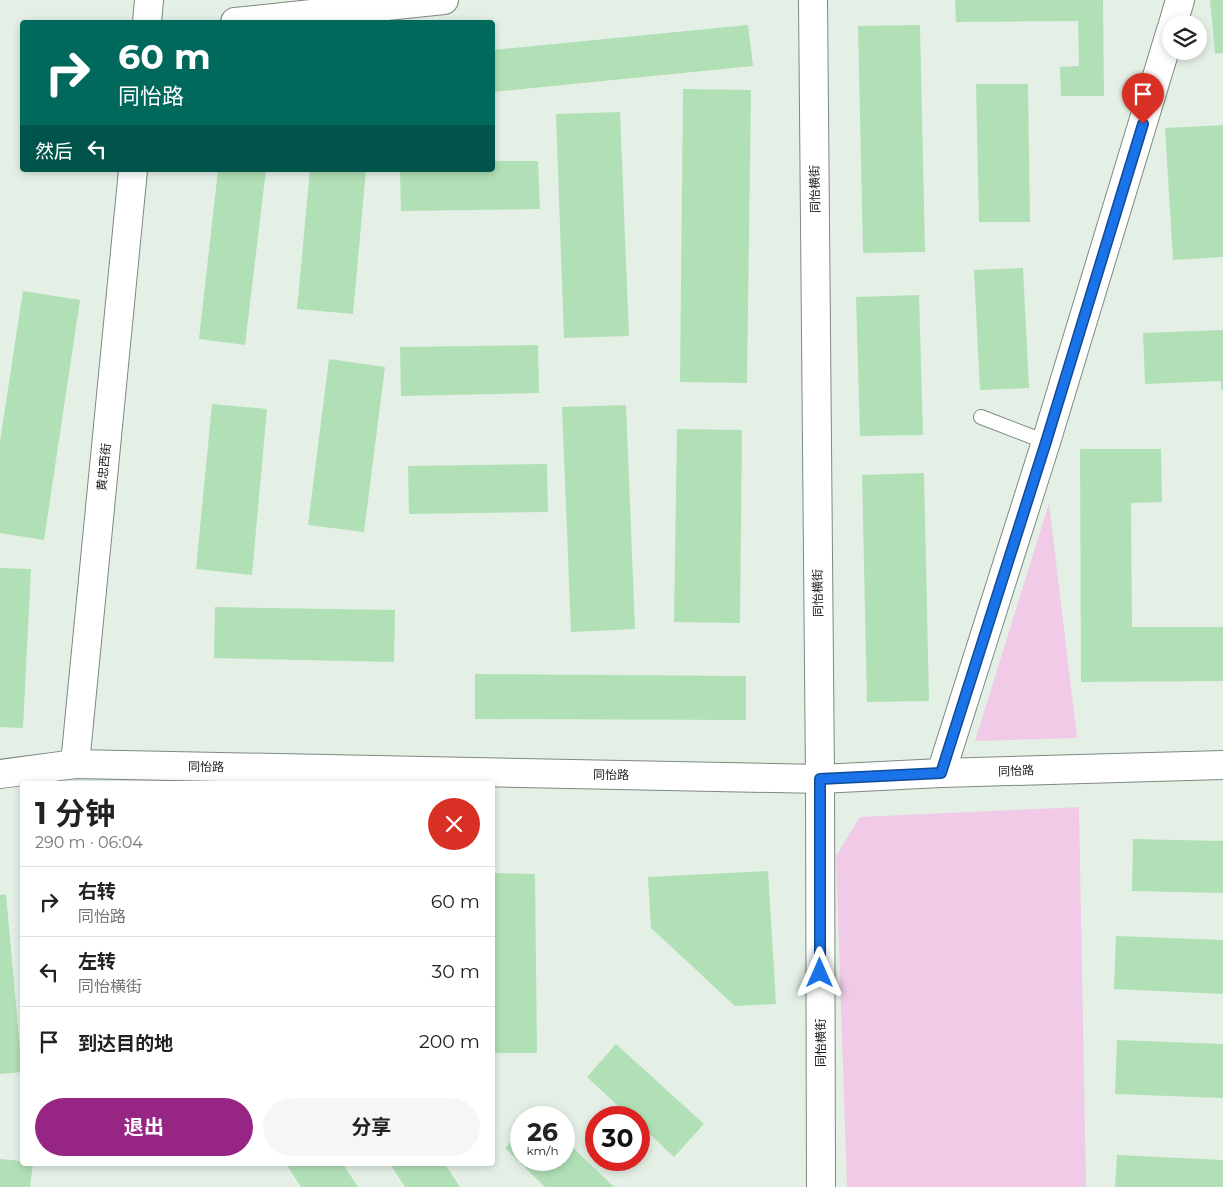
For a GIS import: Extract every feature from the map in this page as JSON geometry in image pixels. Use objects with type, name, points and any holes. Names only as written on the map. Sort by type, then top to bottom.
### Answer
[{"type":"street","points":[[147,20],[149,0]]},
{"type":"street","points":[[254,20],[444,0]]},
{"type":"street","name":"同怡横街","points":[[813,0],[820,779],[821,1187]]},
{"type":"street","points":[[1176,15],[1180,0]]},
{"type":"street","points":[[941,773],[1046,442],[1162,60]]},
{"type":"street","name":"黄忠西街","points":[[75,764],[133,172]]},
{"type":"street","name":"同怡路","points":[[0,774],[75,764],[820,779],[941,773],[1223,765]]},
{"type":"lane","points":[[981,417],[1046,442]]},
{"type":"shaded area","points":[[1049,503],[1077,738],[975,741]]},
{"type":"shaded area","points":[[1079,807],[1086,1187],[847,1187],[836,856],[860,817]]},
{"type":"building","points":[[955,0],[1103,0],[1104,96],[1061,96],[1060,67],[1079,66],[1078,21],[956,22]]},
{"type":"building","points":[[1210,0],[1223,0],[1223,53],[1215,54]]},
{"type":"building","points":[[748,25],[753,66],[495,92],[495,50]]},
{"type":"building","points":[[920,25],[925,252],[863,253],[858,26]]},
{"type":"building","points":[[976,84],[1028,84],[1030,222],[979,222]]},
{"type":"building","points":[[683,89],[751,90],[747,383],[680,382]]},
{"type":"building","points":[[620,112],[629,336],[564,338],[556,114]]},
{"type":"building","points":[[1223,125],[1223,257],[1173,260],[1165,128]]},
{"type":"building","points":[[495,161],[538,161],[540,209],[401,211],[400,172],[495,172]]},
{"type":"building","points":[[218,172],[266,172],[245,345],[199,339]]},
{"type":"building","points":[[310,172],[366,172],[353,314],[297,309]]},
{"type":"building","points":[[1023,268],[1029,388],[980,390],[974,270]]},
{"type":"building","points":[[23,291],[80,300],[44,540],[0,533],[0,441]]},
{"type":"building","points":[[919,295],[923,435],[860,436],[856,297]]},
{"type":"building","points":[[1223,330],[1223,390],[1221,390],[1221,381],[1145,384],[1143,333]]},
{"type":"building","points":[[538,345],[539,393],[401,396],[400,347]]},
{"type":"building","points":[[329,359],[385,367],[364,532],[308,525]]},
{"type":"building","points":[[212,404],[267,409],[252,575],[196,569]]},
{"type":"building","points":[[626,405],[635,629],[571,632],[562,407]]},
{"type":"building","points":[[677,429],[742,430],[740,623],[674,622]]},
{"type":"building","points":[[1080,449],[1161,449],[1162,502],[1131,503],[1132,627],[1223,627],[1223,681],[1081,682]]},
{"type":"building","points":[[547,464],[548,512],[409,514],[408,466]]},
{"type":"building","points":[[924,473],[929,701],[867,702],[862,475]]},
{"type":"building","points":[[0,568],[31,569],[23,728],[0,727]]},
{"type":"building","points":[[215,607],[395,610],[394,662],[214,658]]},
{"type":"building","points":[[475,674],[746,676],[746,720],[475,719]]},
{"type":"building","points":[[1133,839],[1223,841],[1223,893],[1132,891]]},
{"type":"building","points":[[768,871],[776,1004],[735,1006],[651,928],[648,877]]},
{"type":"building","points":[[495,873],[535,874],[537,1053],[495,1053]]},
{"type":"building","points":[[6,894],[20,1050],[20,1072],[0,1074],[0,895]]},
{"type":"building","points":[[1116,936],[1223,940],[1223,994],[1114,989]]},
{"type":"building","points":[[1117,1040],[1223,1044],[1223,1098],[1115,1094]]},
{"type":"building","points":[[616,1044],[704,1124],[674,1157],[650,1134],[650,1106],[618,1106],[587,1077]]},
{"type":"building","points":[[510,1143],[510,1153],[505,1148]]},
{"type":"building","points":[[575,1150],[585,1159],[585,1171],[597,1171],[614,1187],[545,1187],[529,1171],[575,1171]]},
{"type":"building","points":[[1117,1155],[1223,1160],[1223,1187],[1115,1187]]},
{"type":"building","points":[[0,1159],[20,1161],[20,1166],[33,1166],[30,1187],[0,1187]]},
{"type":"building","points":[[287,1166],[344,1166],[358,1187],[301,1187]]},
{"type":"building","points":[[391,1166],[446,1166],[460,1187],[405,1187]]},
{"type":"route","points":[[820,973],[820,779],[941,773],[1046,442],[1143,124]]}]
